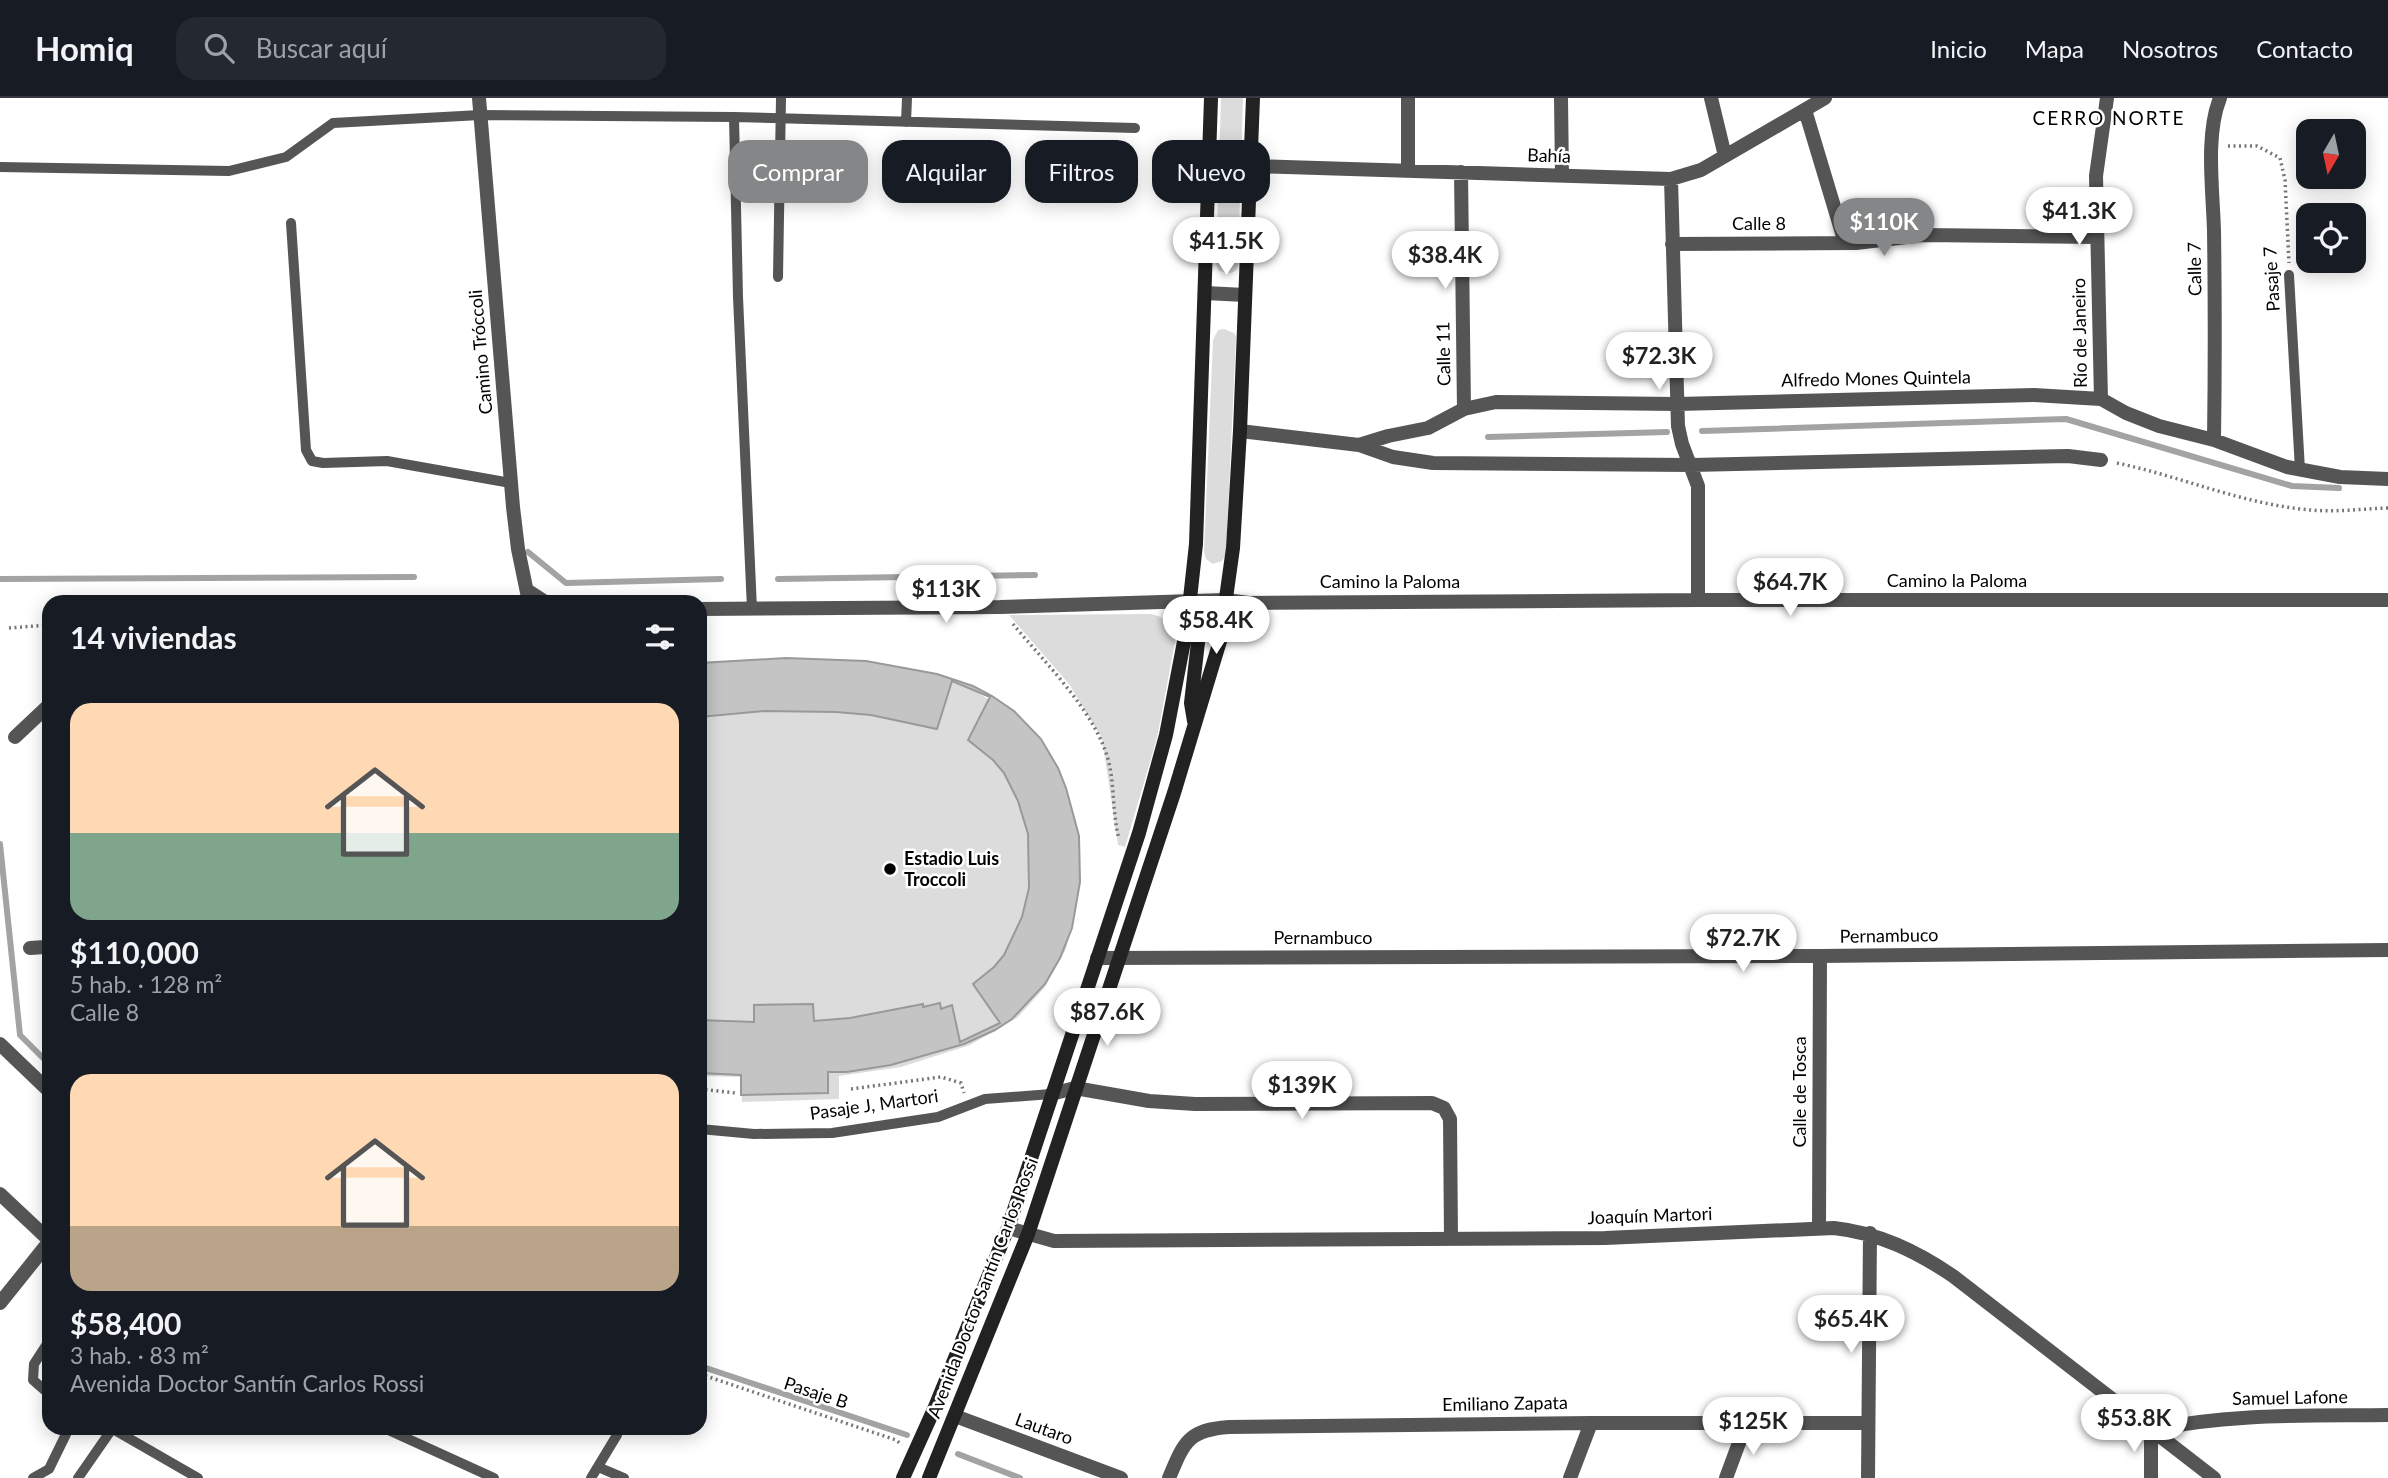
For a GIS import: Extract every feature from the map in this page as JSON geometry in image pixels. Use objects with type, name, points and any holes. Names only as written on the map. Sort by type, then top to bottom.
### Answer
[{"type":"street","name":"Camino Tróccoli","points":[[480,98],[511,483],[518,550],[528,595]]},
{"type":"street","name":"Avenida Doctor Santín Carlos Rossi","points":[[903,1478],[1008,1228],[1130,859],[1166,735],[1191,602],[1196,544],[1211,98]]},
{"type":"street","name":"Avenida Doctor Santín Carlos Rossi","points":[[1251,140],[1252,98]]},
{"type":"street","points":[[1408,98],[1408,169]]},
{"type":"street","points":[[1560,98],[1562,176]]},
{"type":"street","points":[[1711,98],[1725,156]]},
{"type":"street","name":"Bahía","points":[[1270,166],[1671,179],[1701,170],[1825,98]]},
{"type":"street","name":"Río de Janeiro","points":[[2101,399],[2096,176],[2107,98]]},
{"type":"street","name":"Calle 7","points":[[2214,440],[2216,355],[2212,146],[2216,109],[2220,98]]},
{"type":"street","points":[[1805,110],[1845,243]]},
{"type":"street","name":"Calle 11","points":[[1461,172],[1464,409]]},
{"type":"street","points":[[1671,179],[1678,426],[1698,486],[1698,600]]},
{"type":"street","name":"Avenida Doctor Santín Carlos Rossi","points":[[929,1478],[1028,1234],[1195,726],[1220,641],[1233,548],[1249,203]]},
{"type":"street","name":"Calle 8","points":[[1672,243],[1845,243],[1923,235],[2097,237]]},
{"type":"street","points":[[1205,293],[1245,295]]},
{"type":"street","name":"Alfredo Mones Quintela","points":[[1359,445],[1428,428],[1464,409],[1496,402],[1677,404],[2034,395],[2101,399],[2126,413],[2159,426],[2214,440],[2266,461],[2340,477],[2388,479]]},
{"type":"street","name":"Alfredo Mones Quintela","points":[[1240,430],[1359,445],[1393,457],[1433,463],[1692,465],[2068,456],[2101,460]]},
{"type":"street","name":"Camino la Paloma","points":[[1191,602],[2388,600]]},
{"type":"street","points":[[707,609],[1000,607],[1191,602],[1197,611],[1200,625],[1191,703],[1195,726]]},
{"type":"street","points":[[15,737],[42,712]]},
{"type":"street","points":[[30,948],[42,947]]},
{"type":"street","name":"Pernambuco","points":[[1097,958],[1821,956],[2388,950]]},
{"type":"street","name":"Calle de Tosca","points":[[1819,1228],[1821,956]]},
{"type":"street","points":[[0,1044],[42,1084]]},
{"type":"street","points":[[1051,1094],[1075,1088],[1149,1101],[1195,1104],[1432,1103],[1444,1108],[1450,1119],[1451,1239]]},
{"type":"street","points":[[0,1194],[42,1234]]},
{"type":"street","name":"Joaquín Martori","points":[[1008,1228],[1054,1241],[1605,1238],[1819,1228],[1870,1233],[1915,1252],[1953,1276],[2214,1478]]},
{"type":"street","points":[[1868,1478],[1870,1233]]},
{"type":"street","points":[[0,1303],[42,1250]]},
{"type":"street","name":"Samuel Lafone","points":[[2151,1430],[2191,1421],[2388,1415]]},
{"type":"street","name":"Lautaro","points":[[955,1416],[1121,1478]]},
{"type":"street","points":[[1570,1478],[1591,1423]]},
{"type":"street","name":"Emiliano Zapata","points":[[1169,1478],[1190,1439],[1211,1428],[1591,1423],[1868,1423]]},
{"type":"street","points":[[1726,1478],[1746,1424]]},
{"type":"street","points":[[2151,1430],[2151,1478]]},
{"type":"lane","points":[[778,277],[781,98]]},
{"type":"lane","points":[[906,121],[907,98]]},
{"type":"lane","points":[[0,167],[229,171],[286,157],[333,123],[480,115],[734,117],[1135,128]]},
{"type":"lane","points":[[734,117],[738,297],[752,609]]},
{"type":"lane","points":[[291,223],[306,450],[312,461],[387,461],[511,483]]},
{"type":"lane","name":"Pasaje 7","points":[[2289,275],[2300,470]]},
{"type":"lane","name":"Pasaje J, Martori","points":[[707,1130],[754,1134],[832,1133],[937,1116],[985,1099],[1051,1094]]},
{"type":"lane","points":[[42,1352],[34,1364],[33,1380],[42,1388]]},
{"type":"lane","points":[[33,1478],[49,1469],[66,1435]]},
{"type":"lane","points":[[78,1478],[106,1435]]},
{"type":"lane","points":[[123,1435],[198,1478]]},
{"type":"lane","points":[[399,1435],[494,1478]]},
{"type":"lane","points":[[591,1478],[617,1435]]},
{"type":"lane","points":[[598,1467],[624,1478]]},
{"type":"path","name":"Pasaje 7","points":[[2212,146],[2257,146],[2280,158],[2285,180],[2289,275]]},
{"type":"path","points":[[2101,460],[2232,496],[2299,509],[2325,512],[2388,508]]},
{"type":"path","points":[[1000,607],[1073,697],[1100,738],[1109,761],[1118,838],[1130,859]]},
{"type":"path","points":[[9,628],[42,626]]},
{"type":"path","points":[[851,1088],[941,1077],[961,1083],[968,1105]]},
{"type":"path","points":[[707,1090],[736,1093]]},
{"type":"path","name":"Pasaje B","points":[[707,1376],[896,1440],[912,1458]]},
{"type":"shaded area","points":[[1221,98],[1243,98],[1242,140],[1220,140]]},
{"type":"shaded area","points":[[1218,203],[1240,203],[1237,270],[1231,273],[1219,271],[1216,264]]},
{"type":"shaded area","points":[[1218,330],[1234,333],[1236,337],[1226,555],[1222,561],[1213,564],[1206,559],[1204,552],[1213,340]]},
{"type":"shaded area","points":[[1151,614],[1168,623],[1175,642],[1157,738],[1125,847],[1118,845],[1102,738],[1069,684],[1009,615]]},
{"type":"shaded area","name":"Estadio Luis Troccoli","points":[[864,665],[968,686],[1020,720],[1054,761],[1071,808],[1080,846],[1079,891],[1066,949],[1045,987],[1018,1017],[970,1045],[901,1067],[839,1076],[839,1099],[742,1102],[741,1077],[707,1076],[707,669]]},
{"type":"building","points":[[786,658],[866,661],[937,674],[973,686],[992,696],[1014,711],[1041,739],[1066,788],[1079,836],[1080,882],[1072,928],[1060,958],[1045,984],[1012,1019],[964,1044],[891,1065],[828,1072],[828,1093],[741,1095],[741,1075],[707,1073],[707,1020],[754,1022],[754,1005],[813,1004],[814,1021],[850,1018],[923,1004],[923,1007],[940,1003],[941,1009],[952,1005],[960,1042],[1000,1023],[973,984],[1004,955],[1022,917],[1029,888],[1028,834],[1018,801],[1004,773],[993,760],[968,740],[990,697],[952,681],[937,729],[871,715],[836,712],[764,711],[707,716],[707,663]]},
{"type":"waterway","points":[[1702,431],[2066,419],[2292,486],[2339,488]]},
{"type":"waterway","points":[[1488,437],[1667,432]]},
{"type":"waterway","points":[[528,552],[566,583],[721,579]]},
{"type":"waterway","points":[[778,579],[1035,575]]},
{"type":"waterway","points":[[0,579],[414,577]]},
{"type":"waterway","points":[[0,844],[20,1035],[42,1057]]},
{"type":"waterway","points":[[707,1368],[907,1435]]},
{"type":"waterway","points":[[958,1454],[1020,1478]]},
{"type":"place","name":"Estadio Luis Troccoli","points":[[890,869]]},
{"type":"district","name":"CERRO NORTE","points":[[2109,118]]}]
